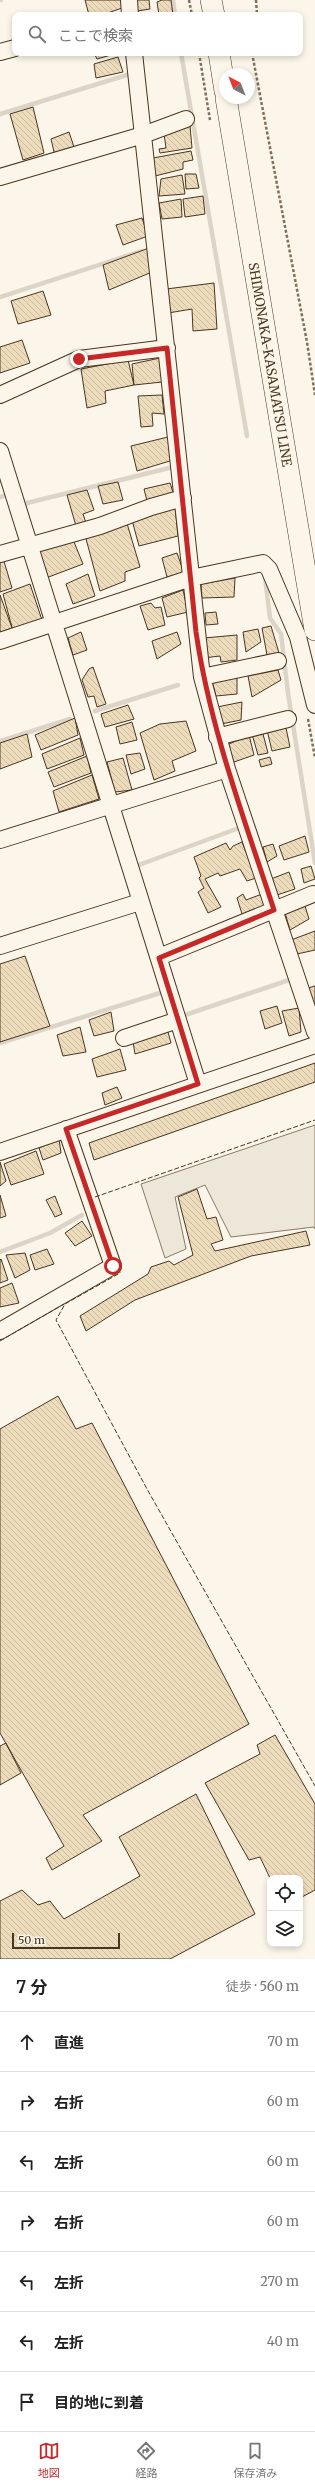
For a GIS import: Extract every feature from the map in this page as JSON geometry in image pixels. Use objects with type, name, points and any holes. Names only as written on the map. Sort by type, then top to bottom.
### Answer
[{"type":"main road","points":[[211,0],[213,12]]},
{"type":"main road","points":[[219,56],[221,68]]},
{"type":"main road","name":"SHIMONAKA-KASAMATSU LINE","points":[[227,104],[315,630]]},
{"type":"street","points":[[0,52],[12,49]]},
{"type":"street","points":[[134,56],[202,677],[217,737],[227,769],[315,1032]]},
{"type":"street","points":[[0,177],[143,135],[186,119]]},
{"type":"street","points":[[0,395],[79,359],[167,348]]},
{"type":"street","points":[[0,451],[198,1084]]},
{"type":"street","points":[[0,554],[100,526],[151,507],[183,498]]},
{"type":"street","points":[[0,641],[191,578],[263,563],[269,570],[298,637],[315,705]]},
{"type":"street","points":[[202,677],[278,661]]},
{"type":"street","points":[[217,737],[288,719]]},
{"type":"street","points":[[0,840],[110,804],[227,769]]},
{"type":"street","points":[[159,958],[313,894]]},
{"type":"street","points":[[0,946],[140,902]]},
{"type":"street","points":[[124,1038],[178,1020]]},
{"type":"street","points":[[0,1152],[315,1045]]},
{"type":"street","points":[[0,1331],[113,1266],[66,1129]]},
{"type":"path","points":[[189,0],[191,12]]},
{"type":"path","points":[[256,0],[257,12]]},
{"type":"path","points":[[253,56],[307,342],[315,395]]},
{"type":"shaded area","points":[[315,1125],[315,1229],[314,1227],[231,1237],[205,1185],[175,1197],[186,1249],[165,1258],[141,1184]]},
{"type":"building","points":[[85,0],[121,0],[122,8],[111,12],[88,12]]},
{"type":"building","points":[[136,0],[149,0],[150,9],[137,11]]},
{"type":"building","points":[[162,0],[171,0],[173,12],[159,12],[157,2]]},
{"type":"building","points":[[96,56],[108,56],[97,59]]},
{"type":"building","points":[[118,57],[123,72],[96,78],[94,64]]},
{"type":"building","points":[[33,107],[44,153],[23,160],[10,114]]},
{"type":"building","points":[[190,126],[192,148],[160,153],[159,149],[166,148],[164,134]]},
{"type":"building","points":[[69,132],[75,150],[55,156],[51,139]]},
{"type":"building","points":[[191,151],[193,160],[183,162],[183,169],[155,176],[153,158]]},
{"type":"building","points":[[185,174],[196,174],[199,188],[186,189]]},
{"type":"building","points":[[182,175],[185,194],[159,196],[161,179]]},
{"type":"building","points":[[203,196],[205,214],[185,217],[183,199]]},
{"type":"building","points":[[181,199],[182,217],[162,219],[159,203]]},
{"type":"building","points":[[142,218],[148,236],[123,245],[116,225]]},
{"type":"building","points":[[149,248],[152,272],[109,290],[103,265]]},
{"type":"building","points":[[214,283],[217,329],[193,331],[192,309],[168,313],[166,289]]},
{"type":"building","points":[[43,291],[51,315],[18,324],[11,301]]},
{"type":"building","points":[[22,340],[30,363],[0,373],[0,347]]},
{"type":"building","points":[[160,358],[162,382],[134,385],[132,364]]},
{"type":"building","points":[[128,360],[134,385],[105,391],[106,403],[87,408],[81,369]]},
{"type":"building","points":[[162,395],[164,414],[152,413],[153,426],[141,427],[138,396]]},
{"type":"building","points":[[168,437],[173,460],[137,471],[131,446]]},
{"type":"building","points":[[118,482],[123,500],[103,504],[98,486]]},
{"type":"building","points":[[170,483],[175,498],[148,505],[144,489]]},
{"type":"building","points":[[87,490],[94,510],[83,514],[86,523],[76,526],[67,495]]},
{"type":"building","points":[[175,506],[178,536],[139,546],[132,520]]},
{"type":"building","points":[[126,520],[140,567],[125,572],[125,581],[100,591],[85,535]]},
{"type":"building","points":[[72,537],[83,564],[46,578],[36,548]]},
{"type":"building","points":[[177,553],[184,573],[167,577],[162,558]]},
{"type":"building","points":[[3,558],[12,588],[0,592],[0,559]]},
{"type":"building","points":[[88,574],[95,596],[73,604],[66,584]]},
{"type":"building","points":[[235,578],[234,597],[202,598],[201,584]]},
{"type":"building","points":[[30,584],[42,620],[13,631],[3,594]]},
{"type":"building","points":[[183,590],[188,612],[167,617],[162,598]]},
{"type":"building","points":[[0,595],[12,628],[0,632]]},
{"type":"building","points":[[151,603],[155,608],[161,607],[165,625],[148,630],[140,606]]},
{"type":"building","points":[[216,612],[218,624],[206,625],[205,613]]},
{"type":"building","points":[[271,626],[279,653],[267,655],[262,628]]},
{"type":"building","points":[[258,629],[261,642],[246,652],[243,632]]},
{"type":"building","points":[[81,632],[87,650],[73,655],[68,638]]},
{"type":"building","points":[[177,632],[181,644],[157,659],[152,641]]},
{"type":"building","points":[[237,635],[237,660],[221,662],[220,656],[203,658],[204,638]]},
{"type":"building","points":[[93,667],[106,704],[97,707],[94,696],[88,697],[82,680],[89,669]]},
{"type":"building","points":[[278,670],[281,680],[252,697],[248,676]]},
{"type":"building","points":[[237,675],[237,694],[216,696],[212,681]]},
{"type":"building","points":[[242,702],[241,720],[221,724],[217,707]]},
{"type":"building","points":[[128,705],[134,719],[105,727],[101,714]]},
{"type":"building","points":[[75,718],[78,735],[41,750],[35,735]]},
{"type":"building","points":[[186,721],[196,751],[172,761],[175,771],[154,780],[140,733],[160,724]]},
{"type":"building","points":[[132,722],[137,740],[120,744],[116,727]]},
{"type":"building","points":[[286,728],[290,747],[272,751],[267,730]]},
{"type":"building","points":[[27,734],[32,757],[0,769],[0,743]]},
{"type":"building","points":[[252,734],[263,734],[268,753],[258,755]]},
{"type":"building","points":[[249,735],[254,755],[234,762],[227,745]]},
{"type":"building","points":[[80,738],[84,755],[47,769],[42,754]]},
{"type":"building","points":[[140,753],[145,769],[131,774],[126,755]]},
{"type":"building","points":[[87,756],[91,773],[54,787],[48,772]]},
{"type":"building","points":[[270,757],[272,764],[261,767],[259,760]]},
{"type":"building","points":[[123,758],[132,790],[115,792],[107,762]]},
{"type":"building","points":[[92,775],[99,799],[59,812],[53,791]]},
{"type":"building","points":[[305,836],[309,852],[284,860],[279,846]]},
{"type":"building","points":[[242,842],[256,878],[247,881],[240,869],[220,876],[218,873],[205,879],[221,907],[208,913],[198,892],[204,888],[199,878],[201,876],[194,857],[226,843],[230,850],[233,846]]},
{"type":"building","points":[[273,844],[277,856],[267,862],[263,847]]},
{"type":"building","points":[[311,866],[315,879],[304,883],[301,869]]},
{"type":"building","points":[[289,872],[295,889],[277,895],[271,879]]},
{"type":"building","points":[[243,894],[246,900],[262,894],[267,907],[243,917],[237,898]]},
{"type":"building","points":[[305,906],[309,919],[290,930],[285,913]]},
{"type":"building","points":[[315,931],[315,950],[297,954],[291,940]]},
{"type":"building","points":[[25,956],[50,1026],[0,1042],[0,964]]},
{"type":"building","points":[[315,986],[315,1008],[308,988]]},
{"type":"building","points":[[277,1006],[282,1023],[265,1029],[260,1011]]},
{"type":"building","points":[[299,1008],[301,1032],[289,1036],[282,1011]]},
{"type":"building","points":[[111,1012],[114,1031],[94,1036],[89,1020]]},
{"type":"building","points":[[80,1027],[86,1052],[63,1056],[57,1035]]},
{"type":"building","points":[[168,1032],[171,1043],[135,1054],[133,1042]]},
{"type":"building","points":[[120,1049],[126,1070],[97,1077],[92,1059]]},
{"type":"building","points":[[315,1063],[315,1082],[94,1160],[89,1143]]},
{"type":"building","points":[[117,1087],[122,1098],[105,1105],[102,1093]]},
{"type":"building","points":[[59,1139],[61,1153],[43,1160],[39,1148]]},
{"type":"building","points":[[36,1151],[44,1174],[11,1185],[4,1164]]},
{"type":"building","points":[[0,1162],[6,1181],[0,1186]]},
{"type":"building","points":[[197,1189],[207,1219],[216,1217],[223,1240],[211,1244],[215,1251],[306,1231],[310,1245],[251,1256],[135,1300],[86,1331],[80,1316],[148,1274],[151,1267],[169,1261],[174,1265],[193,1255],[178,1197]]},
{"type":"building","points":[[0,1195],[6,1216],[0,1218]]},
{"type":"building","points":[[55,1196],[62,1214],[55,1217],[46,1200]]},
{"type":"building","points":[[82,1221],[92,1236],[75,1246],[65,1233]]},
{"type":"building","points":[[47,1249],[54,1264],[35,1270],[30,1255]]},
{"type":"building","points":[[25,1253],[30,1270],[15,1278],[6,1255]]},
{"type":"building","points":[[1,1259],[8,1280],[0,1283],[0,1260]]},
{"type":"building","points":[[12,1283],[19,1303],[0,1307],[0,1288]]},
{"type":"building","points":[[58,1396],[76,1429],[92,1423],[249,1724],[83,1815],[102,1841],[52,1870],[46,1858],[64,1846],[0,1733],[0,1429]]},
{"type":"building","points":[[275,1735],[315,1804],[315,1890],[303,1896],[303,1875],[269,1875],[260,1857],[249,1860],[205,1783],[260,1754],[257,1745]]},
{"type":"building","points":[[6,1743],[21,1773],[0,1785],[0,1746]]},
{"type":"building","points":[[196,1794],[255,1914],[170,1959],[0,1959],[0,1901],[22,1890],[38,1905],[50,1901],[64,1919],[140,1876],[119,1837]]},
{"type":"waterway","points":[[173,0],[175,12]]},
{"type":"waterway","points":[[182,56],[247,436]]},
{"type":"waterway","points":[[0,114],[130,74]]},
{"type":"waterway","points":[[0,297],[142,251]]},
{"type":"waterway","points":[[23,500],[23,504],[173,467]]},
{"type":"waterway","points":[[265,577],[270,618],[281,634],[288,693],[315,863]]},
{"type":"waterway","points":[[95,711],[178,685]]},
{"type":"waterway","points":[[0,741],[70,719]]},
{"type":"waterway","points":[[137,869],[136,866],[239,828]]},
{"type":"waterway","points":[[185,1015],[289,980]]},
{"type":"waterway","points":[[0,1043],[160,993]]},
{"type":"waterway","points":[[0,1252],[50,1233],[82,1215]]},
{"type":"fence","points":[[95,1197],[315,1120]]},
{"type":"fence","points":[[119,1268],[120,1273],[65,1304],[56,1320],[147,1489],[315,1786]]},
{"type":"fence","points":[[0,1341],[64,1304]]},
{"type":"route","points":[[79,359],[167,348],[196,632],[202,677],[217,737],[274,910],[159,958],[198,1084],[66,1129],[113,1266]]}]
